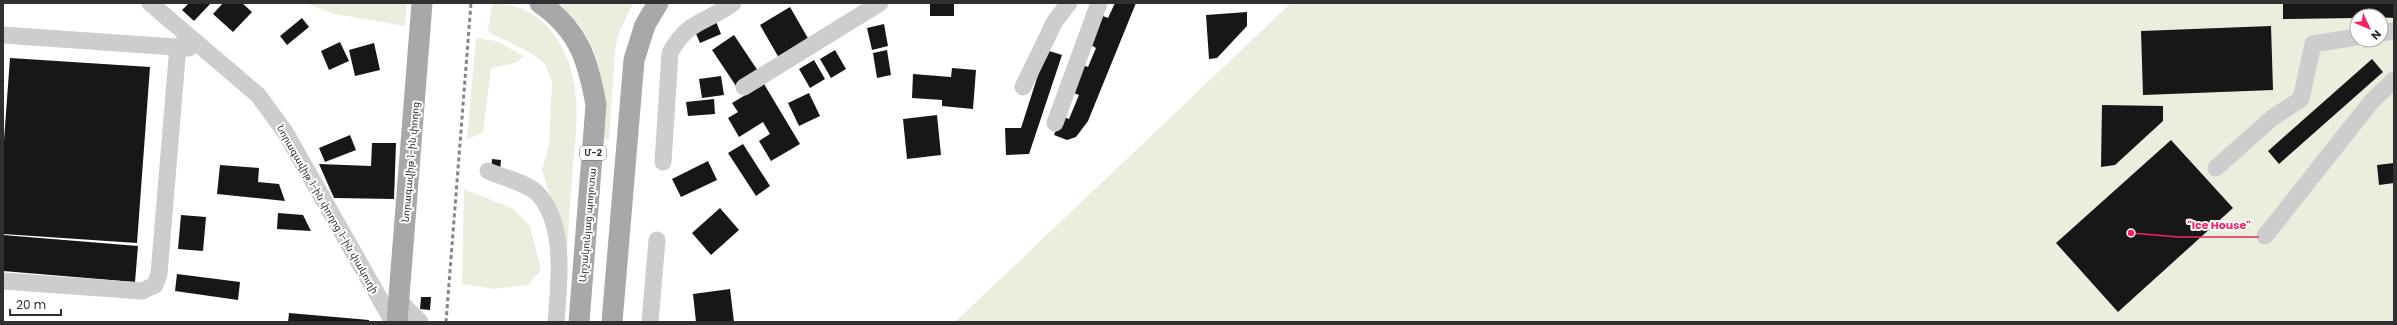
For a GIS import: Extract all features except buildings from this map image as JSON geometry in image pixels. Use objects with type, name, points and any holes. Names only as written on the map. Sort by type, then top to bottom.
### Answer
[{"type":"main road","name":"Նորագավիթ 1-ին փողոց","points":[[397,322],[422,3]]},
{"type":"main road","name":"Արշակունյաց պողոտա","points":[[540,3],[557,15],[580,45],[591,76],[596,105],[579,322]]},
{"type":"main road","points":[[612,322],[634,60],[645,25],[658,3]]},
{"type":"street","name":"Նորագավիթ 1-ին փողոց 1-ին փակուղի","points":[[150,3],[208,50],[258,95],[285,132],[393,322]]},
{"type":"street","points":[[662,162],[670,53],[677,40],[688,28],[733,3]]},
{"type":"street","points":[[744,88],[880,3]]},
{"type":"street","points":[[1023,87],[1055,21],[1069,3]]},
{"type":"street","points":[[1055,123],[1099,3]]},
{"type":"street","points":[[3,35],[178,46],[208,50]]},
{"type":"street","points":[[2216,168],[2272,118],[2300,99],[2313,44],[2349,38]]},
{"type":"street","points":[[3,281],[142,291],[155,285],[159,274],[178,46]]},
{"type":"street","points":[[2265,236],[2372,102],[2394,80]]},
{"type":"street","points":[[488,171],[534,191],[549,207],[556,236],[560,272],[556,322]]},
{"type":"street","points":[[650,322],[656,240]]},
{"type":"street","points":[[398,301],[421,320],[420,322]]},
{"type":"green space","points":[[306,3],[407,3],[405,26],[335,14]]},
{"type":"green space","points":[[492,3],[511,5],[527,11],[541,21],[553,33],[562,48],[574,81],[577,116],[565,275],[557,219],[542,170],[549,145],[552,82],[545,64],[529,52],[488,32]]},
{"type":"green space","points":[[559,3],[633,3],[618,35],[615,52],[609,140],[603,139],[602,88],[593,50],[582,29]]},
{"type":"green space","points":[[1291,3],[2394,3],[2394,322],[955,322]]},
{"type":"green space","points":[[476,38],[496,41],[524,56],[515,63],[491,68],[483,133],[467,139]]},
{"type":"green space","points":[[464,189],[512,208],[530,226],[541,270],[528,285],[494,289],[462,284]]},
{"type":"railway","points":[[446,322],[471,3]]},
{"type":"place","name":"\"Ice House\"","points":[[2131,233]]}]
